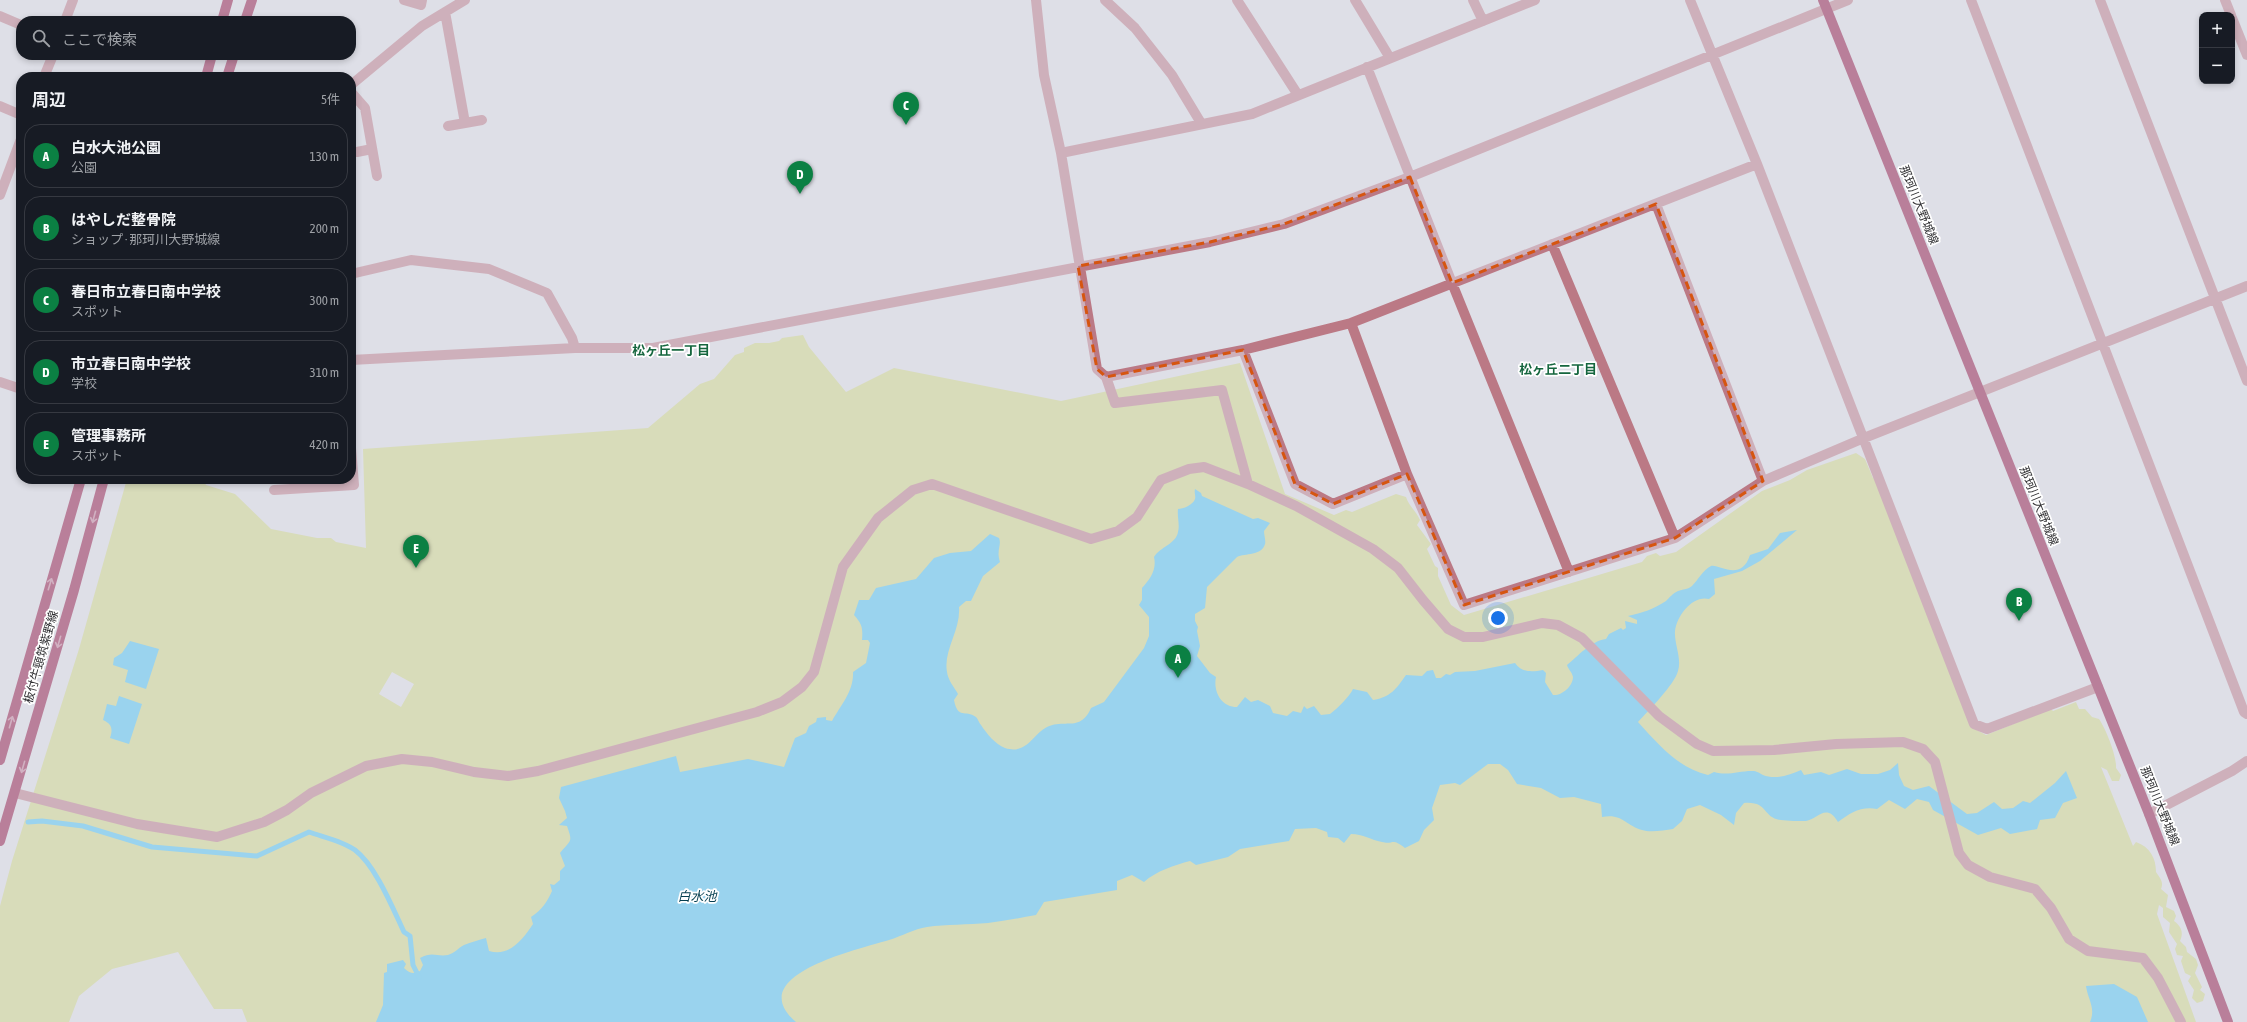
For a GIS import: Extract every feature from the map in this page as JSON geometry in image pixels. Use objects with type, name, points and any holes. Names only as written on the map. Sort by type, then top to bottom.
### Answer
[{"type":"main road","points":[[223,16],[228,0]]},
{"type":"main road","points":[[247,16],[252,0]]},
{"type":"main road","name":"那珂川大野城線","points":[[1824,4],[2149,814],[2228,1022]]},
{"type":"main road","points":[[207,72],[211,60]]},
{"type":"main road","points":[[229,72],[232,60]]},
{"type":"main road","name":"板付牛頸筑紫野線","points":[[0,760],[81,484]]},
{"type":"main road","name":"板付牛頸筑紫野線","points":[[0,841],[103,484]]},
{"type":"street","points":[[67,16],[73,0]]},
{"type":"street","points":[[404,0],[421,5],[422,0]]},
{"type":"street","points":[[356,81],[422,26],[465,0]]},
{"type":"street","points":[[1036,0],[1044,75],[1061,153],[1078,266],[1096,369],[1106,377],[1115,403],[1222,390],[1248,484]]},
{"type":"street","points":[[1105,0],[1135,28],[1172,75],[1201,123]]},
{"type":"street","points":[[1237,0],[1298,95]]},
{"type":"street","points":[[1355,0],[1390,58]]},
{"type":"street","points":[[1473,0],[1483,21]]},
{"type":"street","points":[[1061,153],[1201,123],[1252,114],[1535,0]]},
{"type":"street","points":[[1690,0],[1714,55],[1757,164],[1974,724],[1987,728],[2098,687]]},
{"type":"street","points":[[356,360],[575,348],[653,348],[1210,242],[1284,224],[1410,177],[1714,55],[1824,4],[1848,0]]},
{"type":"street","points":[[1971,0],[2244,712],[2247,714]]},
{"type":"street","points":[[2100,0],[2247,381]]},
{"type":"street","points":[[2225,0],[2230,12]]},
{"type":"street","points":[[444,12],[465,123]]},
{"type":"street","points":[[0,16],[16,23]]},
{"type":"street","points":[[2235,25],[2247,55]]},
{"type":"street","points":[[46,72],[51,60]]},
{"type":"street","points":[[1367,67],[1452,283],[1569,572]]},
{"type":"street","points":[[356,98],[365,108],[377,176]]},
{"type":"street","points":[[0,106],[16,113]]},
{"type":"street","points":[[448,126],[482,120]]},
{"type":"street","points":[[357,152],[372,149]]},
{"type":"street","points":[[0,195],[16,152]]},
{"type":"street","points":[[1106,377],[1243,350],[1351,323],[1757,164]]},
{"type":"street","points":[[1656,204],[1763,481]]},
{"type":"street","points":[[1552,244],[1675,538]]},
{"type":"street","points":[[356,273],[411,260],[489,269],[547,293],[572,338],[575,348]]},
{"type":"street","points":[[1351,323],[1408,474],[1464,605],[1675,538],[1763,481],[1864,438],[2247,286]]},
{"type":"street","points":[[1243,350],[1295,484],[1333,504],[1408,474]]},
{"type":"street","points":[[0,382],[16,387]]},
{"type":"street","points":[[15,793],[137,824],[217,837],[264,822],[287,810],[311,793],[366,766],[402,759],[432,762],[474,772],[508,776],[538,771],[757,712],[782,702],[802,687],[814,672],[843,567],[878,518],[913,490],[932,484],[1091,539],[1118,531],[1136,517],[1161,480],[1189,469],[1204,468],[1248,484],[1296,506],[1373,549],[1398,568],[1448,629],[1464,637],[1483,638],[1542,623],[1558,625],[1582,638],[1659,716],[1697,744],[1713,751],[1774,750],[1836,744],[1903,742],[1924,749],[1935,762],[1960,853],[1968,865],[1990,878],[2035,889],[2051,908],[2068,939],[2088,951],[2143,958],[2158,978],[2180,1022]]},
{"type":"street","points":[[274,490],[354,484]]},
{"type":"street","points":[[2149,814],[2232,771],[2247,761]]},
{"type":"highlighted area","points":[[1410,177],[1452,283],[1656,204],[1763,481],[1675,538],[1464,605],[1407,474],[1333,504],[1295,484],[1243,350],[1106,377],[1097,369],[1078,266],[1210,242],[1284,224]]},
{"type":"green space","points":[[803,335],[809,347],[846,392],[894,368],[1061,401],[1240,363],[1285,494],[1334,515],[1346,510],[1352,512],[1396,494],[1406,497],[1420,520],[1417,525],[1431,544],[1427,549],[1435,566],[1438,568],[1438,576],[1451,605],[1464,615],[1642,562],[1647,556],[1656,553],[1660,556],[1676,552],[1762,491],[1790,480],[1807,470],[1856,453],[1865,459],[1873,478],[1878,480],[1973,728],[1986,735],[2051,709],[2053,711],[2076,702],[2079,709],[2085,709],[2092,717],[2099,719],[2102,724],[2113,750],[2116,768],[2121,775],[2119,781],[2112,781],[2107,770],[2101,767],[2133,846],[2136,842],[2141,844],[2148,850],[2155,862],[2156,872],[2162,882],[2161,889],[2168,895],[2166,907],[2174,911],[2176,916],[2174,921],[2181,930],[2182,935],[2180,941],[2186,947],[2187,952],[2196,959],[2198,965],[2195,973],[2202,987],[2200,990],[2205,994],[2203,1001],[2197,1003],[2192,998],[2194,990],[2188,981],[2191,976],[2185,973],[2181,961],[2183,956],[2177,955],[2175,949],[2177,944],[2169,932],[2170,923],[2163,917],[2163,908],[2159,905],[2157,914],[2196,1022],[247,1022],[242,1009],[214,1009],[178,952],[112,969],[79,996],[69,1022],[0,1022],[0,906],[12,861],[79,649],[126,484],[206,484],[235,494],[271,529],[317,538],[331,538],[336,542],[366,548],[363,449],[648,428],[700,384],[714,379],[735,355],[744,352],[744,348],[755,343],[779,341],[782,338]],"holes":[[[392,672],[414,684],[401,707],[379,694]]]},
{"type":"water","name":"白水池","points":[[1195,489],[1201,493],[1202,496],[1253,519],[1258,518],[1270,523],[1264,531],[1265,543],[1263,548],[1253,554],[1237,557],[1207,587],[1205,608],[1195,614],[1200,646],[1197,656],[1210,673],[1216,677],[1215,682],[1219,697],[1231,706],[1237,707],[1245,697],[1251,702],[1258,700],[1270,706],[1273,713],[1287,716],[1293,711],[1301,713],[1304,706],[1307,709],[1314,706],[1321,715],[1330,714],[1343,702],[1353,689],[1367,692],[1373,700],[1384,697],[1392,692],[1406,675],[1422,676],[1427,671],[1433,670],[1436,678],[1441,678],[1446,674],[1450,675],[1455,672],[1475,671],[1515,663],[1524,670],[1543,670],[1546,673],[1545,682],[1553,695],[1560,694],[1569,687],[1573,680],[1567,665],[1590,646],[1600,640],[1606,639],[1609,634],[1621,628],[1623,630],[1626,628],[1625,621],[1637,624],[1637,620],[1628,616],[1643,612],[1661,604],[1676,592],[1687,589],[1694,584],[1711,566],[1730,570],[1741,568],[1746,563],[1750,555],[1768,549],[1780,533],[1797,530],[1760,561],[1742,571],[1714,579],[1715,594],[1709,599],[1697,600],[1682,613],[1676,625],[1675,631],[1679,656],[1679,666],[1676,676],[1661,697],[1638,722],[1661,747],[1687,767],[1708,775],[1714,772],[1728,773],[1752,771],[1763,775],[1777,777],[1801,770],[1804,775],[1821,772],[1829,775],[1847,769],[1861,774],[1878,774],[1890,770],[1898,763],[1899,775],[1904,786],[1913,790],[1929,786],[1967,814],[1977,813],[1994,802],[2002,809],[2013,808],[2023,801],[2030,803],[2055,783],[2066,771],[2077,798],[2063,803],[2055,818],[2040,820],[2037,829],[2010,834],[2001,828],[1978,835],[1933,810],[1929,802],[1917,799],[1905,809],[1889,800],[1877,809],[1861,809],[1838,822],[1834,816],[1829,813],[1822,814],[1806,821],[1775,819],[1762,807],[1752,803],[1744,803],[1736,813],[1734,825],[1721,815],[1700,805],[1687,809],[1682,821],[1673,829],[1649,831],[1636,828],[1619,818],[1609,816],[1602,817],[1601,804],[1574,797],[1560,798],[1541,788],[1517,784],[1508,770],[1500,764],[1488,764],[1460,785],[1455,783],[1440,785],[1432,808],[1434,820],[1424,830],[1419,841],[1405,848],[1395,842],[1386,843],[1355,834],[1351,834],[1344,843],[1338,838],[1328,837],[1327,832],[1316,828],[1295,829],[1289,841],[1240,849],[1228,857],[1196,865],[1190,861],[1160,872],[1144,882],[1132,875],[1117,881],[1117,890],[1044,902],[1036,915],[988,923],[934,926],[917,929],[889,940],[832,958],[811,967],[794,978],[783,991],[783,1005],[796,1022],[376,1022],[383,1005],[384,973],[387,972],[387,964],[403,960],[406,964],[404,968],[406,970],[416,973],[420,971],[423,965],[420,958],[424,956],[448,955],[464,945],[486,938],[489,951],[503,951],[510,949],[525,935],[533,924],[531,917],[541,909],[552,891],[550,884],[554,885],[560,880],[560,871],[565,866],[560,853],[569,843],[570,835],[567,826],[559,825],[567,818],[559,798],[561,787],[676,756],[680,772],[748,759],[784,767],[795,738],[806,733],[809,726],[816,722],[817,718],[826,717],[826,720],[832,721],[849,692],[853,679],[853,672],[866,663],[870,643],[868,640],[862,640],[861,626],[854,615],[859,600],[869,600],[876,588],[916,579],[934,558],[950,553],[971,551],[990,534],[999,538],[1000,562],[983,576],[971,601],[966,601],[959,607],[957,624],[947,656],[946,664],[948,675],[958,694],[954,700],[956,706],[960,712],[976,717],[986,732],[998,744],[1005,748],[1013,749],[1019,749],[1029,743],[1047,727],[1060,724],[1077,723],[1082,720],[1087,716],[1091,708],[1104,702],[1144,648],[1149,636],[1149,617],[1139,605],[1142,600],[1142,588],[1154,570],[1154,557],[1177,536],[1179,527],[1178,509],[1188,506],[1194,501]]},
{"type":"water","points":[[130,641],[159,649],[146,689],[125,682],[128,670],[113,665],[114,658],[122,653]]},
{"type":"water","points":[[119,696],[142,704],[129,744],[110,738],[111,727],[103,720],[107,704],[116,706]]},
{"type":"water","points":[[2114,984],[2137,997],[2148,1022],[2090,1022],[2092,1017],[2092,1008],[2086,986]]},
{"type":"waterway","points":[[28,822],[42,821],[83,826],[152,847],[257,856],[309,832],[339,842],[355,850],[363,857],[377,877],[404,932],[410,936],[413,965],[419,977]]},
{"type":"place","name":"春日市立春日南中学校","points":[[906,125]]},
{"type":"place","name":"市立春日南中学校","points":[[800,194]]},
{"type":"place","name":"管理事務所","points":[[416,568]]},
{"type":"place","name":"はやしだ整骨院","points":[[2019,621]]},
{"type":"place","name":"白水大池公園","points":[[1178,678]]},
{"type":"district","name":"松ヶ丘一丁目","points":[[671,350]]},
{"type":"district","name":"松ヶ丘二丁目","points":[[1558,369]]}]
